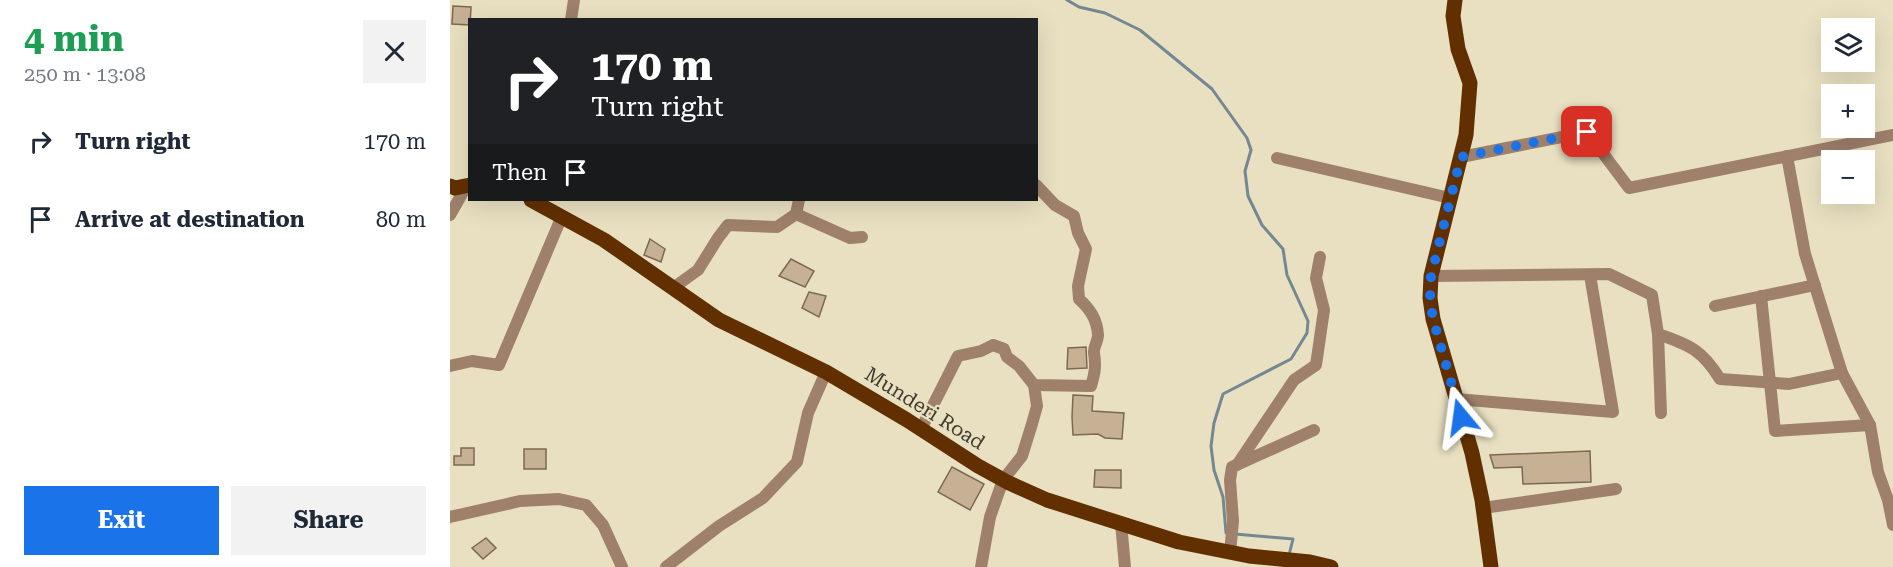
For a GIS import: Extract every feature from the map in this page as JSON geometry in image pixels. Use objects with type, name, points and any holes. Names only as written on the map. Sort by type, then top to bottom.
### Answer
[{"type":"main road","points":[[1455,0],[1453,16],[1458,49],[1470,83],[1466,135],[1431,276],[1430,298],[1433,319],[1472,453],[1483,508],[1491,567]]},
{"type":"main road","points":[[450,186],[455,188],[468,185]]},
{"type":"main road","name":"Munderi Road","points":[[538,201],[604,240],[719,320],[826,372],[1003,480],[1047,500],[1179,542],[1231,547],[1249,556],[1310,562],[1331,567]]},
{"type":"street","points":[[571,18],[574,0]]},
{"type":"street","points":[[1461,157],[1587,132],[1629,188],[1893,135]]},
{"type":"street","points":[[1787,156],[1805,254],[1842,373],[1870,425],[1878,472],[1888,500],[1893,525]]},
{"type":"street","points":[[1277,158],[1450,198]]},
{"type":"street","points":[[450,215],[468,185]]},
{"type":"street","points":[[1034,385],[1091,386],[1096,369],[1094,352],[1098,336],[1092,311],[1079,299],[1078,286],[1086,249],[1078,233],[1074,216],[1055,205],[1038,187]]},
{"type":"street","points":[[673,288],[698,270],[728,225],[777,227],[796,214],[799,201]]},
{"type":"street","points":[[796,214],[850,238],[862,237]]},
{"type":"street","points":[[450,366],[472,361],[499,365],[562,216]]},
{"type":"street","points":[[1237,465],[1294,380],[1316,365],[1324,310],[1316,278],[1320,257]]},
{"type":"street","points":[[1456,399],[1613,412],[1590,274]]},
{"type":"street","points":[[1431,276],[1609,274],[1652,295],[1658,334],[1661,413]]},
{"type":"street","points":[[1715,306],[1815,285]]},
{"type":"street","points":[[1761,296],[1775,430],[1870,425]]},
{"type":"street","points":[[1658,334],[1686,344],[1709,362],[1720,379],[1789,384],[1842,373]]},
{"type":"street","points":[[921,429],[958,356],[981,351],[993,345],[1004,349],[1007,357],[1019,366],[1034,385],[1037,406],[1032,424],[1022,456],[1003,480],[990,517],[981,567]]},
{"type":"street","points":[[666,567],[719,526],[763,498],[797,462],[808,413],[826,372]]},
{"type":"street","points":[[1231,547],[1230,480],[1232,467],[1314,430]]},
{"type":"street","points":[[1483,508],[1616,489]]},
{"type":"street","points":[[450,517],[520,501],[559,499],[586,505],[603,525],[622,567]]},
{"type":"street","points":[[1121,524],[1125,567]]},
{"type":"building","points":[[453,6],[471,7],[468,25],[452,24]]},
{"type":"building","points":[[650,239],[665,249],[661,262],[644,255]]},
{"type":"building","points":[[791,259],[814,271],[805,287],[779,276]]},
{"type":"building","points":[[809,292],[826,296],[819,317],[802,308]]},
{"type":"building","points":[[1086,347],[1087,368],[1067,369],[1068,348]]},
{"type":"building","points":[[1073,395],[1093,396],[1092,411],[1124,413],[1122,439],[1105,438],[1098,434],[1073,435]]},
{"type":"building","points":[[461,448],[474,448],[474,465],[454,465],[454,456],[461,456]]},
{"type":"building","points":[[524,449],[546,449],[546,469],[524,469]]},
{"type":"building","points":[[1590,451],[1591,482],[1523,484],[1522,467],[1494,468],[1490,455]]},
{"type":"building","points":[[952,467],[984,484],[970,510],[938,492]]},
{"type":"building","points":[[1095,470],[1121,470],[1121,488],[1094,487]]},
{"type":"building","points":[[486,538],[496,548],[483,559],[472,548]]},
{"type":"waterway","points":[[1067,0],[1079,7],[1105,13],[1140,30],[1212,89],[1247,138],[1251,150],[1245,171],[1248,196],[1262,225],[1283,249],[1287,275],[1308,321],[1307,333],[1291,359],[1223,394],[1214,423],[1211,446],[1214,470],[1223,497],[1226,533],[1229,533]]},
{"type":"waterway","points":[[1235,534],[1293,539],[1289,555]]},
{"type":"route","points":[[1461,417],[1433,319],[1430,298],[1431,276],[1461,157],[1587,132]]}]
